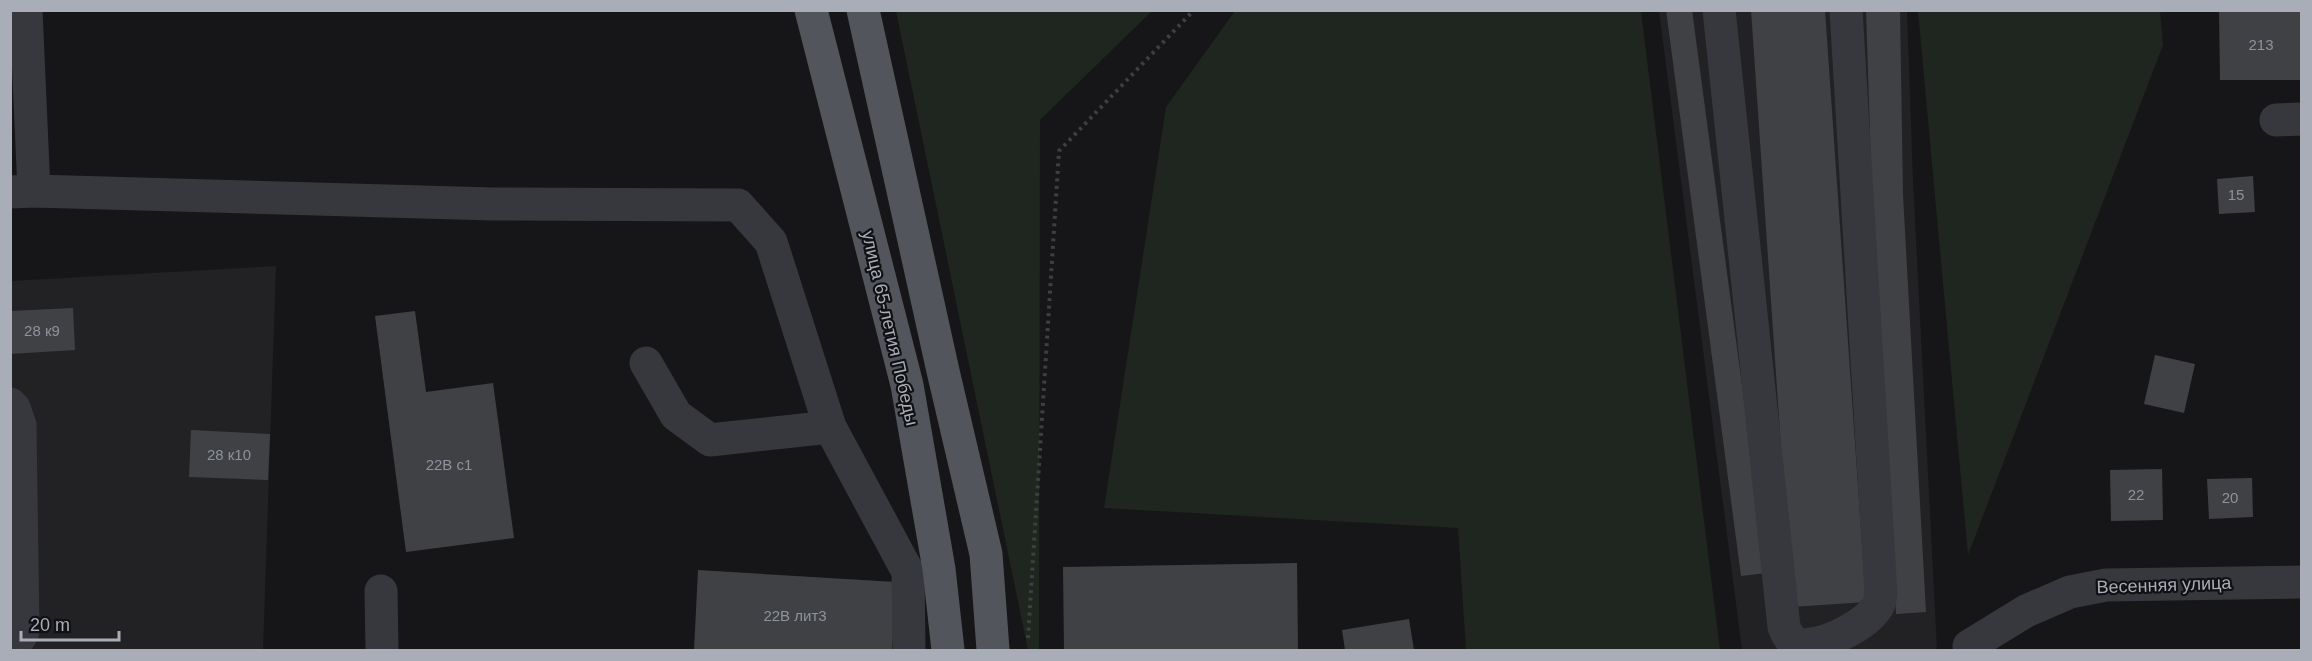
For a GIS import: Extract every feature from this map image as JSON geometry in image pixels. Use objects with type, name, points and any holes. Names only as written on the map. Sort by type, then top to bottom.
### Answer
[{"type":"main road","name":"улица 65-летия Победы","points":[[811,10],[907,385],[939,569],[948,651]]},
{"type":"main road","points":[[863,10],[986,554],[993,651]]},
{"type":"street","points":[[26,10],[22,192],[493,204],[738,205],[771,242],[830,427],[908,572],[909,651]]},
{"type":"street","points":[[1719,10],[1784,627],[1789,638],[1797,644],[1829,646],[1866,620],[1880,604],[1881,594],[1846,10]]},
{"type":"street","points":[[646,363],[676,415],[710,440],[830,427]]},
{"type":"street","points":[[10,404],[14,408],[20,425],[23,632],[12,651]]},
{"type":"street","name":"Весенняя улица","points":[[1968,649],[2026,611],[2070,592],[2106,585],[2301,582]]},
{"type":"street","points":[[381,591],[382,651]]},
{"type":"path","points":[[1028,640],[1059,151],[1194,10]]},
{"type":"shaded area","points":[[896,11],[1152,11],[1040,120],[1039,650],[1028,650]]},
{"type":"shaded area","points":[[1235,11],[1641,11],[1720,650],[1466,650],[1458,528],[1104,508],[1166,107]]},
{"type":"shaded area","points":[[1659,11],[1907,11],[1913,181],[1937,650],[1742,650]]},
{"type":"shaded area","points":[[1918,11],[2160,11],[2163,45],[1968,555]]},
{"type":"shaded area","points":[[276,266],[263,650],[11,650],[11,281]]},
{"type":"building","points":[[1666,10],[1692,10],[1767,573],[1741,576]]},
{"type":"building","points":[[1751,10],[1825,10],[1866,602],[1792,607]]},
{"type":"building","points":[[1866,10],[1900,10],[1903,195],[1926,612],[1896,614],[1872,195]]},
{"type":"building","points":[[2219,10],[2302,10],[2302,80],[2220,80]]},
{"type":"building","points":[[2253,176],[2255,212],[2219,214],[2217,179]]},
{"type":"building","points":[[73,308],[75,350],[10,354],[10,311]]},
{"type":"building","points":[[415,311],[426,392],[493,383],[514,538],[406,552],[375,316]]},
{"type":"building","points":[[2155,355],[2195,364],[2184,413],[2144,404]]},
{"type":"building","points":[[191,430],[270,434],[268,480],[189,477]]},
{"type":"building","points":[[2162,469],[2163,520],[2111,521],[2110,470]]},
{"type":"building","points":[[2252,478],[2253,517],[2209,519],[2207,479]]},
{"type":"building","points":[[1297,563],[1298,650],[1064,650],[1063,567]]},
{"type":"building","points":[[698,570],[896,582],[892,650],[694,650]]},
{"type":"building","points":[[1409,619],[1414,650],[1345,650],[1342,630]]}]
